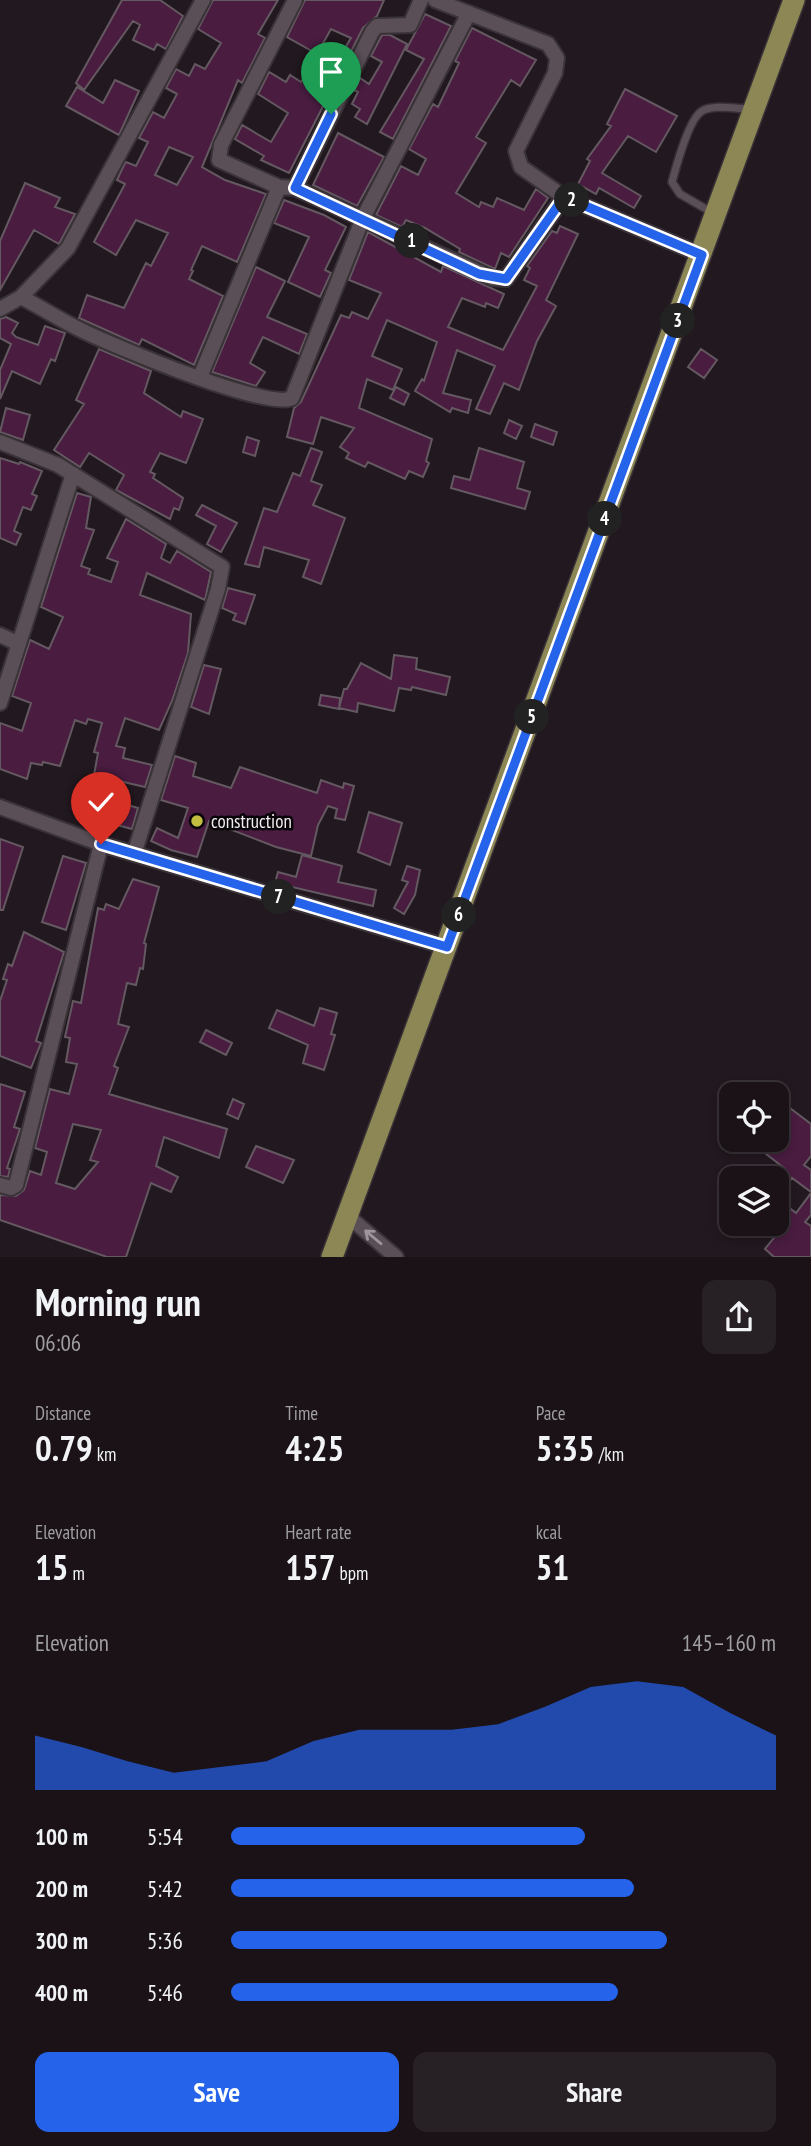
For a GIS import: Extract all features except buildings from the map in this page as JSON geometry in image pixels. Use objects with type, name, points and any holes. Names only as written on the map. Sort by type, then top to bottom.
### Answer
[{"type":"main road","points":[[333,1257],[794,0]]},
{"type":"street","points":[[0,309],[22,297],[68,248],[203,0]]},
{"type":"street","points":[[295,0],[221,145],[219,160],[279,187],[295,188],[479,274],[506,279],[564,197]]},
{"type":"street","points":[[295,188],[372,32],[377,26],[410,25],[421,0]]},
{"type":"street","points":[[435,0],[548,44],[557,58],[555,73],[516,151],[521,167],[564,197],[702,255]]},
{"type":"street","points":[[22,297],[84,331],[177,370],[262,398],[284,402],[292,398],[363,218],[469,13]]},
{"type":"street","points":[[200,377],[279,187]]},
{"type":"street","points":[[0,442],[40,456],[73,474],[222,567],[218,589],[134,854]]},
{"type":"street","points":[[1,698],[73,474]]},
{"type":"street","points":[[0,635],[19,644]]},
{"type":"street","points":[[0,807],[101,844],[447,947]]},
{"type":"street","points":[[0,1185],[11,1188],[16,1185],[101,844]]},
{"type":"street","points":[[349,1217],[396,1257]]},
{"type":"lane","points":[[716,215],[680,194],[672,182],[693,120],[701,111],[712,108],[755,109]]},
{"type":"place","name":"construction","points":[[197,821]]},
{"type":"route","points":[[101,844],[447,947],[702,255],[564,197],[506,279],[479,274],[295,188],[331,114]]}]
